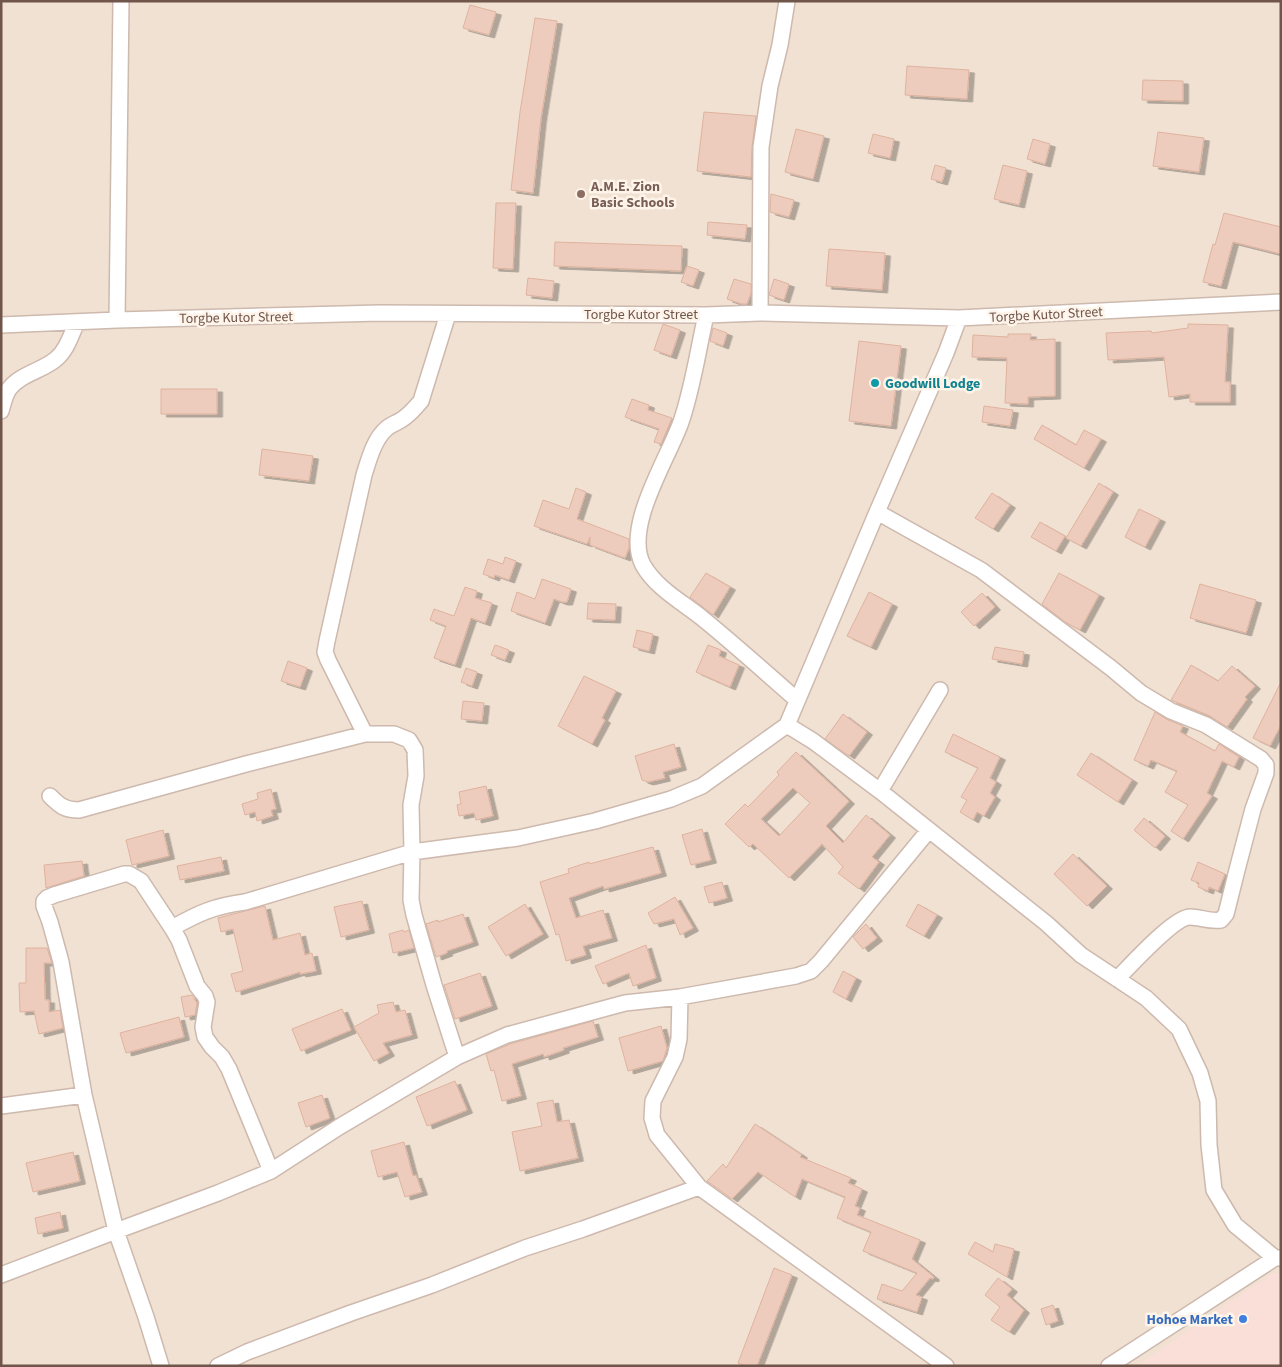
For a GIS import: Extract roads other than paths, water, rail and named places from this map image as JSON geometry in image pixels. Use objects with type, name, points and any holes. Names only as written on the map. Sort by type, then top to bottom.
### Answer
[{"type":"street","points":[[117,320],[120,1]]},
{"type":"street","points":[[760,313],[762,148],[770,86],[780,45],[787,1]]},
{"type":"street","name":"Torgbe Kutor Street","points":[[1,325],[380,313],[706,315],[760,313],[959,318],[1281,302]]},
{"type":"street","points":[[366,734],[328,660],[326,652],[327,641],[364,475],[371,452],[386,429],[404,418],[421,401],[448,314]]},
{"type":"street","points":[[706,315],[692,382],[680,422],[647,500],[639,532],[638,547],[643,564],[654,580],[702,618],[797,700]]},
{"type":"street","points":[[172,928],[202,912],[245,902],[412,852],[518,838],[595,822],[671,799],[702,786],[787,726],[946,353],[959,318]]},
{"type":"street","points":[[1,411],[5,396],[19,379],[56,359],[67,347],[77,322]]},
{"type":"street","points":[[877,512],[981,570],[1111,668],[1141,694],[1171,711],[1206,725],[1261,759],[1266,765],[1266,773],[1253,809],[1226,914],[1220,920],[1214,921],[1190,917],[1181,919],[1142,953],[1117,979]]},
{"type":"street","points":[[880,791],[940,690]]},
{"type":"street","points":[[787,726],[813,741],[880,791],[1046,923],[1081,955],[1146,998],[1179,1029],[1200,1073],[1208,1101],[1209,1145],[1214,1190],[1235,1225],[1278,1258],[1109,1366]]},
{"type":"street","points":[[50,796],[60,806],[79,810],[246,764],[366,734],[394,734],[409,740],[415,750],[416,776],[412,805],[412,900],[414,915],[457,1057]]},
{"type":"street","points":[[1,1276],[271,1171],[339,1127],[457,1057],[507,1035],[625,1003],[680,997],[796,976],[811,970],[928,830]]},
{"type":"street","points":[[161,1366],[116,1231],[84,1095],[61,962],[44,906],[47,898],[124,874],[129,874],[141,881],[179,940],[197,986],[205,996],[207,1002],[203,1027],[205,1037],[222,1057],[229,1069],[271,1171]]},
{"type":"street","points":[[680,997],[679,1039],[675,1057],[653,1101],[652,1118],[657,1135],[699,1187],[946,1366]]},
{"type":"street","points":[[1,1106],[84,1095]]},
{"type":"street","points":[[218,1366],[247,1352],[351,1313],[432,1285],[526,1248],[699,1187]]},
{"type":"place","name":"A.M.E. Zion Basic Schools","points":[[581,194]]},
{"type":"place","name":"Goodwill Lodge","points":[[875,383]]},
{"type":"place","name":"Hohoe Market","points":[[1243,1319]]}]
